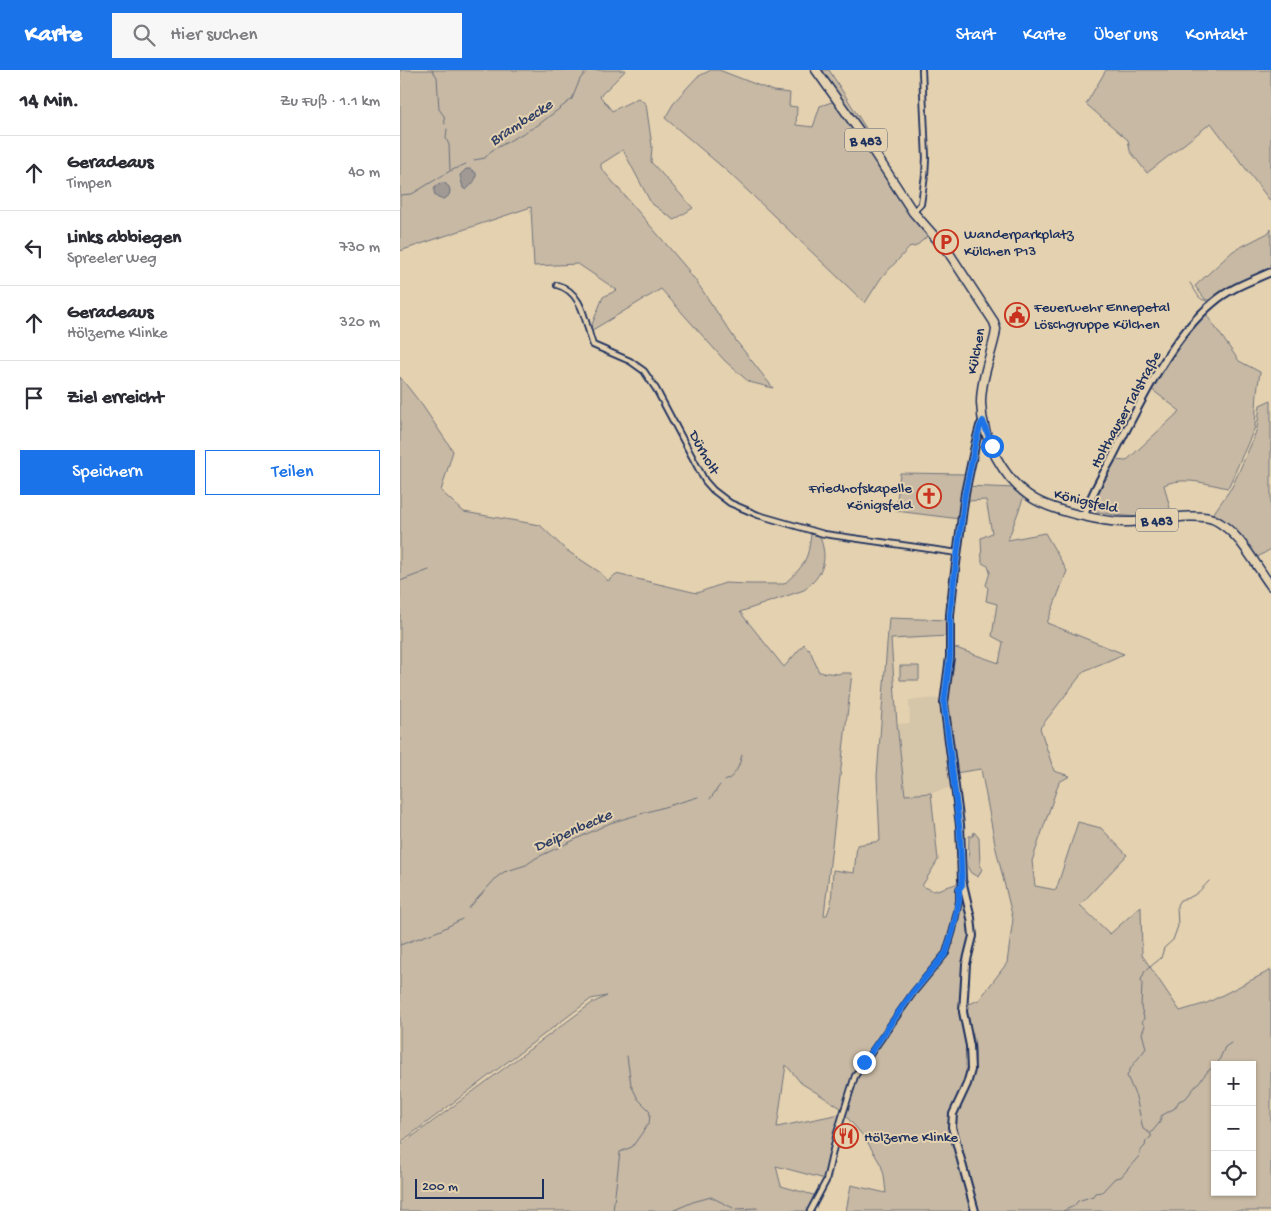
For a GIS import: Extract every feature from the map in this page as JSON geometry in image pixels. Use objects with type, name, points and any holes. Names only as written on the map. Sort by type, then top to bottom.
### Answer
[{"type":"main road","name":"B 483","points":[[816,70],[870,146],[913,212]]},
{"type":"main road","name":"Külchen","points":[[913,212],[949,253],[990,314],[996,330],[982,388],[983,421]]},
{"type":"main road","name":"Königsfeld","points":[[983,421],[994,450],[1004,469],[1019,487],[1034,499],[1044,504],[1084,516],[1121,522],[1197,516],[1215,520],[1228,529],[1242,544],[1271,586]]},
{"type":"street","points":[[913,212],[921,204],[925,166],[922,70]]},
{"type":"street","name":"Holthauser Talstraße","points":[[1084,516],[1146,391],[1179,341],[1206,308],[1219,298],[1235,288],[1271,272]]},
{"type":"street","name":"Dürholt","points":[[557,285],[567,289],[579,302],[593,345],[630,361],[644,371],[656,389],[700,473],[721,497],[758,515],[824,534],[958,553]]},
{"type":"street","points":[[975,1211],[954,1138],[952,1123],[954,1111],[967,1084],[971,1070],[970,1046],[964,1020],[964,1006],[966,964],[973,936],[971,918],[962,885],[960,832],[944,703],[950,657],[951,602],[968,474],[980,426],[983,421]]},
{"type":"street","points":[[810,1211],[826,1181],[837,1133],[854,1076],[913,992],[946,953],[959,901],[959,889],[962,885]]},
{"type":"shaded area","points":[[400,70],[626,70],[600,96],[612,111],[638,98],[646,104],[652,146],[651,162],[693,208],[674,220],[651,203],[623,150],[601,164],[601,168],[689,271],[687,272],[694,278],[737,342],[773,388],[749,382],[725,361],[661,289],[589,332],[603,297],[617,290],[578,264],[534,266],[531,207],[400,251]]},
{"type":"shaded area","points":[[711,70],[719,70],[773,91],[790,93],[789,106],[797,107],[796,125],[813,127],[820,106],[835,101],[930,234],[915,247],[911,246],[881,278],[865,303],[727,171],[665,118],[675,101],[697,77]]},
{"type":"shaded area","points":[[822,70],[829,70],[867,130],[864,131]]},
{"type":"shaded area","points":[[1106,70],[1271,70],[1271,202],[1211,123],[1147,173],[1130,151],[1128,140],[1086,104]]},
{"type":"shaded area","points":[[466,169],[476,173],[476,178],[466,190],[463,188],[460,175]]},
{"type":"shaded area","points":[[439,183],[445,183],[450,188],[448,197],[439,199],[434,194],[434,188]]},
{"type":"shaded area","points":[[1271,229],[1271,268],[1225,289],[1208,303],[1195,286],[1233,251],[1268,233]]},
{"type":"shaded area","points":[[1206,314],[1239,361],[1260,372],[1255,427],[1228,488],[1188,481],[1172,482],[1164,485],[1172,516],[1131,516],[1090,510],[1115,460],[1126,461],[1180,411],[1151,389],[1176,350]]},
{"type":"shaded area","points":[[400,377],[422,405],[453,451],[441,491],[464,512],[540,525],[566,550],[601,573],[608,581],[616,574],[697,593],[725,583],[784,584],[804,562],[811,534],[819,535],[824,551],[823,566],[811,584],[804,590],[740,612],[784,667],[804,644],[809,648],[819,672],[852,673],[824,915],[827,915],[831,903],[833,870],[854,873],[857,845],[880,841],[877,776],[889,618],[948,620],[949,636],[891,639],[897,724],[905,795],[931,793],[938,860],[922,886],[934,891],[959,883],[971,936],[964,963],[969,1072],[958,1099],[963,1100],[971,1081],[975,1061],[974,1042],[967,1005],[979,1000],[1007,963],[1013,919],[996,849],[981,769],[955,773],[947,699],[953,647],[999,663],[1003,642],[992,636],[997,604],[986,601],[988,588],[986,585],[990,572],[988,566],[982,563],[981,538],[992,533],[986,500],[966,501],[960,519],[896,511],[900,473],[966,474],[965,486],[1016,488],[1024,496],[1008,540],[1045,533],[1067,571],[1047,623],[1124,654],[1084,671],[1040,728],[1054,771],[1070,776],[1059,782],[1032,861],[1035,886],[1056,890],[1078,822],[1101,828],[1127,855],[1080,905],[1110,934],[1141,906],[1142,955],[1180,1011],[1207,1003],[1271,970],[1271,1211],[846,1211],[851,1185],[886,1193],[881,1165],[865,1138],[841,1108],[801,1083],[786,1065],[777,1127],[840,1114],[841,1116],[825,1179],[776,1166],[781,1186],[817,1196],[808,1211],[400,1211]],"holes":[[[607,996],[592,1003],[401,1145],[401,1142],[591,999]]]},
{"type":"shaded area","points":[[1271,400],[1271,549],[1256,558],[1226,524],[1213,514],[1232,487],[1253,440],[1257,428],[1260,405]]},
{"type":"shaded area","points":[[900,666],[919,666],[919,680],[900,680]]},
{"type":"shaded area","points":[[940,698],[942,725],[944,726],[952,787],[931,793],[905,795],[897,724],[910,723],[909,700]]},
{"type":"shaded area","points":[[974,832],[979,838],[980,866],[982,869],[978,877],[971,873],[968,868],[969,836],[973,836]]},
{"type":"waterway","points":[[432,70],[437,77],[439,109],[444,116],[445,124]]},
{"type":"waterway","name":"Brambecke","points":[[474,160],[485,158],[491,151],[538,125],[572,99],[580,79],[588,70]]},
{"type":"waterway","points":[[447,129],[446,138],[449,145],[450,170]]},
{"type":"waterway","name":"Brambecke","points":[[400,195],[412,194],[450,171],[466,164]]},
{"type":"waterway","points":[[1190,283],[1199,297],[1203,300],[1209,300],[1234,285],[1271,268]]},
{"type":"waterway","points":[[400,581],[429,570]]},
{"type":"waterway","points":[[725,781],[729,779],[738,767],[742,755]]},
{"type":"waterway","points":[[710,799],[720,785]]},
{"type":"waterway","name":"Deipenbecke","points":[[469,908],[497,877],[504,872],[526,865],[536,858],[610,823],[698,797]]},
{"type":"waterway","points":[[1063,1211],[1074,1206],[1078,1201],[1093,1196],[1095,1193],[1102,1192],[1115,1178],[1121,1177],[1140,1155],[1146,1141],[1151,1137],[1151,1134],[1143,1129],[1136,1097],[1127,1076],[1146,1048],[1142,1033],[1145,1026],[1142,1022],[1144,1018],[1141,1007],[1141,980],[1145,971],[1161,958],[1164,948],[1173,940],[1178,926],[1177,905],[1180,900],[1193,896],[1209,881]]},
{"type":"waterway","name":"Deipenbecke","points":[[400,945],[441,930],[462,919]]},
{"type":"waterway","points":[[1219,1061],[1225,1047],[1231,1043]]},
{"type":"waterway","points":[[613,1211],[620,1152],[632,1147],[649,1123],[650,1115],[649,1110],[638,1099],[631,1085],[627,1056]]},
{"type":"waterway","points":[[1151,1133],[1160,1122],[1161,1116],[1175,1108],[1179,1101],[1186,1098],[1211,1069]]},
{"type":"waterway","points":[[672,1211],[711,1197],[733,1208]]},
{"type":"waterway","points":[[736,1209],[758,1208]]},
{"type":"place","name":"Wanderparkplatz Külchen P13","points":[[946,242]]},
{"type":"place","name":"Feuerwehr Ennepetal Löschgruppe Külchen","points":[[1017,315]]},
{"type":"place","name":"Friedhofskapelle Königsfeld","points":[[929,496]]},
{"type":"place","name":"Hölzerne Klinke","points":[[846,1136]]},
{"type":"route","points":[[864,1062],[913,992],[946,953],[953,930],[962,880],[960,832],[944,703],[951,645],[950,615],[968,474],[980,426],[983,421],[992,446]]}]
